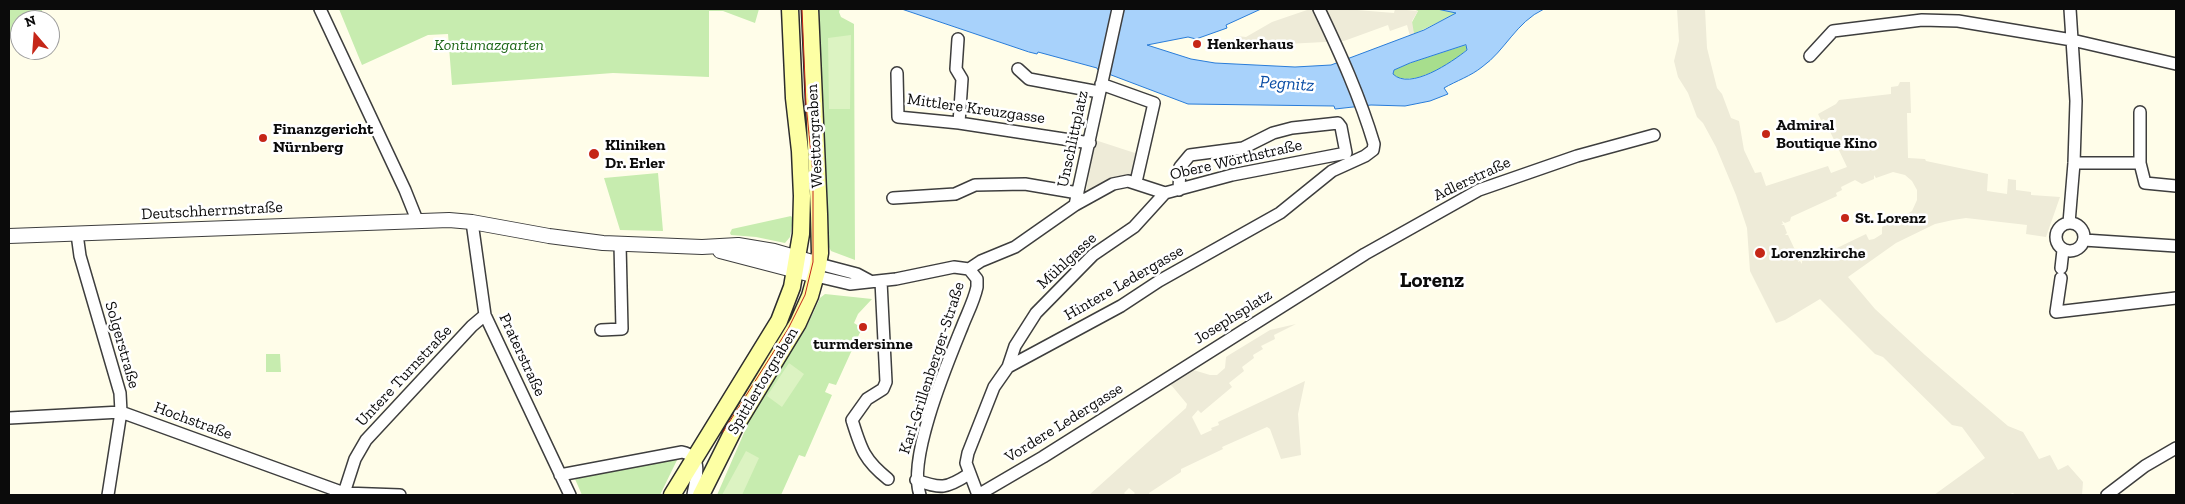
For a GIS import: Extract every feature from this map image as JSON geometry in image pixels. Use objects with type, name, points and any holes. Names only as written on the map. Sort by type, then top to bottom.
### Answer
[{"type":"main road","name":"Westtorgraben","points":[[790,9],[794,98],[802,180],[802,221],[797,264]]},
{"type":"main road","name":"Westtorgraben","points":[[810,9],[819,214],[817,270]]},
{"type":"main road","name":"Spittlertorgraben","points":[[672,495],[780,321],[797,264]]},
{"type":"main road","name":"Spittlertorgraben","points":[[701,495],[735,427],[807,305],[817,270]]},
{"type":"street","points":[[320,9],[405,190],[417,220],[472,222],[572,240],[620,244],[702,247],[738,245],[774,251],[797,264],[850,284],[954,267],[970,269],[981,261],[1015,246],[1075,205]]},
{"type":"street","name":"Unschlittplatz","points":[[1075,205],[1118,9]]},
{"type":"street","name":"Hintere Ledergasse","points":[[978,495],[966,464],[968,453],[994,387],[1008,367],[1121,306],[1159,281],[1280,213],[1332,171],[1366,156],[1373,150],[1374,144],[1362,105],[1336,42],[1319,9]]},
{"type":"street","points":[[2069,223],[2074,163],[2076,101],[2070,9]]},
{"type":"street","points":[[1810,56],[1833,31],[1922,20],[1958,21],[2049,36],[2176,64]]},
{"type":"street","points":[[958,39],[956,69],[962,79],[959,123]]},
{"type":"street","points":[[1018,69],[1029,79],[1100,88]]},
{"type":"street","name":"Mittlere Kreuzgasse","points":[[897,73],[898,117],[959,123],[1090,143]]},
{"type":"street","name":"Unschlittplatz","points":[[1075,205],[1113,184],[1128,181],[1136,182],[1154,103],[1100,88]]},
{"type":"street","points":[[2140,112],[2140,163],[2145,183],[2176,186]]},
{"type":"street","name":"Obere Wörthstraße","points":[[1136,182],[1165,193],[1179,190],[1232,175],[1346,153],[1341,127],[1338,123],[1292,128],[1273,133],[1243,148],[1190,156],[1180,167],[1179,190]]},
{"type":"street","name":"Adlerstraße","points":[[1318,284],[1424,220],[1479,190],[1585,154],[1654,135]]},
{"type":"street","points":[[2074,163],[2140,163]]},
{"type":"street","points":[[893,198],[955,194],[975,185],[1025,184],[1078,193]]},
{"type":"street","name":"Mühlgasse","points":[[1008,367],[1015,346],[1036,313],[1093,255],[1134,226],[1165,193]]},
{"type":"street","name":"Deutschherrnstraße","points":[[9,236],[417,220]]},
{"type":"street","name":"Praterstraße","points":[[472,222],[485,315],[570,495]]},
{"type":"street","points":[[2069,223],[2081,228],[2084,240]]},
{"type":"street","points":[[2069,223],[2059,229],[2056,236],[2058,244],[2063,250],[2056,312],[2176,298]]},
{"type":"street","name":"Solgerstraße","points":[[77,234],[80,256],[120,393],[121,412],[108,495]]},
{"type":"street","points":[[2084,240],[2176,246]]},
{"type":"street","points":[[2063,250],[2076,250],[2084,240]]},
{"type":"street","points":[[601,330],[622,329],[620,244]]},
{"type":"street","name":"Karl-Grillenberger-Straße","points":[[920,495],[916,480],[920,450],[950,358],[976,294],[977,279],[970,269]]},
{"type":"street","points":[[876,281],[886,382],[883,389],[868,399],[852,420],[859,442],[871,465],[888,479]]},
{"type":"street","name":"Josephsplatz","points":[[1166,378],[1318,284]]},
{"type":"street","name":"Untere Turnstraße","points":[[344,493],[355,459],[366,440],[472,326],[485,315]]},
{"type":"street","name":"Vordere Ledergasse","points":[[978,495],[1043,457],[1166,378]]},
{"type":"street","name":"Hochstraße","points":[[9,418],[121,412],[344,493],[400,495]]},
{"type":"street","points":[[2107,495],[2145,466],[2176,448]]},
{"type":"street","points":[[560,475],[677,452],[689,453],[694,458],[698,473],[693,495]]},
{"type":"street","name":"Karl-Grillenberger-Straße","points":[[916,480],[944,488],[969,474]]},
{"type":"green space","points":[[9,9],[42,9],[10,10],[9,36]]},
{"type":"green space","name":"Kontumazgarten","points":[[339,9],[759,9],[755,23],[723,11],[709,11],[709,77],[613,73],[452,85],[448,34],[428,35],[362,65]]},
{"type":"green space","points":[[819,9],[840,9],[841,17],[854,24],[855,260],[831,251],[827,243]]},
{"type":"green space","points":[[1413,9],[1437,9],[1457,13],[1414,34],[1411,24],[1418,11]]},
{"type":"green space","points":[[851,35],[850,109],[829,109],[828,38]]},
{"type":"green space","points":[[1465,45],[1468,48],[1462,54],[1432,72],[1410,79],[1400,78],[1393,74],[1394,70],[1410,63]]},
{"type":"green space","points":[[658,173],[663,231],[620,230],[604,178]]},
{"type":"green space","points":[[791,216],[793,219],[790,237],[785,243],[756,237],[731,235],[730,233],[732,229]]},
{"type":"green space","points":[[825,294],[872,299],[858,314],[854,323],[862,328],[836,385],[829,383],[825,392],[832,395],[805,457],[799,455],[781,495],[717,495],[757,403],[806,328],[820,298]]},
{"type":"green space","points":[[266,354],[280,354],[281,372],[266,372]]},
{"type":"green space","points":[[789,363],[804,374],[782,407],[767,396]]},
{"type":"green space","points":[[746,451],[759,458],[742,495],[722,495]]},
{"type":"green space","points":[[665,458],[678,458],[660,495],[582,495],[575,479],[663,462]]},
{"type":"shaded area","points":[[1310,9],[1345,9],[1394,13],[1395,9],[1418,11],[1412,21],[1414,34],[1410,36],[1407,25],[1390,31],[1388,25],[1344,41],[1231,44],[1231,41],[1236,36],[1246,37],[1272,22]]},
{"type":"shaded area","points":[[1677,9],[1705,9],[1707,48],[1717,88],[1722,94],[1731,118],[1739,121],[1744,150],[1755,173],[1761,172],[1766,186],[1828,166],[1831,173],[1847,167],[1824,119],[1821,120],[1818,114],[1836,104],[1839,100],[1891,94],[1891,87],[1898,86],[1900,82],[1910,82],[1911,113],[1907,113],[1908,158],[1925,159],[1926,161],[1988,174],[1987,191],[2007,194],[2008,179],[2016,180],[2016,190],[2031,192],[2031,195],[2060,197],[2046,237],[2026,234],[2027,225],[1966,218],[1953,220],[1935,224],[1896,243],[1848,277],[1875,309],[1925,355],[2008,426],[2023,432],[2039,459],[2050,455],[2058,470],[2068,465],[2083,482],[2082,495],[2015,495],[2013,493],[2007,495],[1934,495],[1985,458],[1962,427],[1952,425],[1883,357],[1875,354],[1820,299],[1785,320],[1776,323],[1750,271],[1747,228],[1736,195],[1716,147],[1703,123],[1697,117],[1688,93],[1678,77],[1674,61],[1679,41]],"holes":[[[1893,172],[1905,175],[1912,181],[1917,190],[1917,200],[1912,211],[1896,221],[1897,224],[1894,221],[1882,227],[1882,234],[1874,239],[1869,240],[1866,234],[1810,261],[1806,259],[1802,261],[1802,264],[1800,261],[1798,262],[1799,260],[1796,252],[1793,252],[1795,250],[1788,235],[1785,235],[1787,233],[1784,225],[1781,225],[1783,224],[1782,221],[1785,223],[1790,221],[1791,217],[1837,196],[1836,193],[1842,190],[1841,187],[1855,180],[1862,184],[1874,179],[1874,175],[1876,178]]]},
{"type":"shaded area","points":[[1095,140],[1138,154],[1132,178],[1118,176],[1085,197]]},
{"type":"shaded area","points":[[1296,324],[1274,335],[1275,339],[1261,346],[1263,349],[1253,355],[1254,358],[1242,367],[1244,371],[1229,383],[1232,387],[1201,413],[1198,410],[1192,417],[1201,435],[1219,425],[1218,422],[1305,381],[1298,414],[1301,455],[1281,459],[1270,429],[1267,427],[1222,447],[1223,449],[1181,469],[1181,472],[1149,493],[1150,495],[1133,495],[1135,493],[1129,488],[1124,493],[1126,495],[1089,495],[1186,408],[1187,404],[1172,386],[1167,383],[1190,369],[1210,375],[1217,375],[1225,368],[1226,357],[1229,355],[1270,330]]},
{"type":"water","name":"Pegnitz","points":[[902,9],[1261,9],[1226,25],[1227,28],[1196,39],[1188,37],[1147,45],[1191,59],[1215,63],[1295,67],[1331,65],[1424,30],[1456,13],[1437,9],[1544,9],[1526,21],[1482,67],[1444,88],[1448,94],[1430,101],[1405,106],[1371,105],[1335,109],[1334,106],[1188,104],[1097,68],[1038,52],[1037,54]],"holes":[[[1466,45],[1467,50],[1431,73],[1420,77],[1400,78],[1393,74],[1394,70],[1410,63]]]},
{"type":"tram line","points":[[723,432],[788,329],[805,295],[813,262],[813,174],[806,104],[802,9]]},
{"type":"place","name":"Henkerhaus","points":[[1197,44]]},
{"type":"place","name":"Admiral Boutique Kino","points":[[1766,134]]},
{"type":"place","name":"Finanzgericht Nürnberg","points":[[263,138]]},
{"type":"place","name":"Kliniken Dr. Erler","points":[[594,154]]},
{"type":"place","name":"St. Lorenz","points":[[1845,218]]},
{"type":"place","name":"Lorenzkirche","points":[[1760,253]]},
{"type":"place","name":"turmdersinne","points":[[863,327]]},
{"type":"district","name":"Lorenz","points":[[1432,281]]}]
